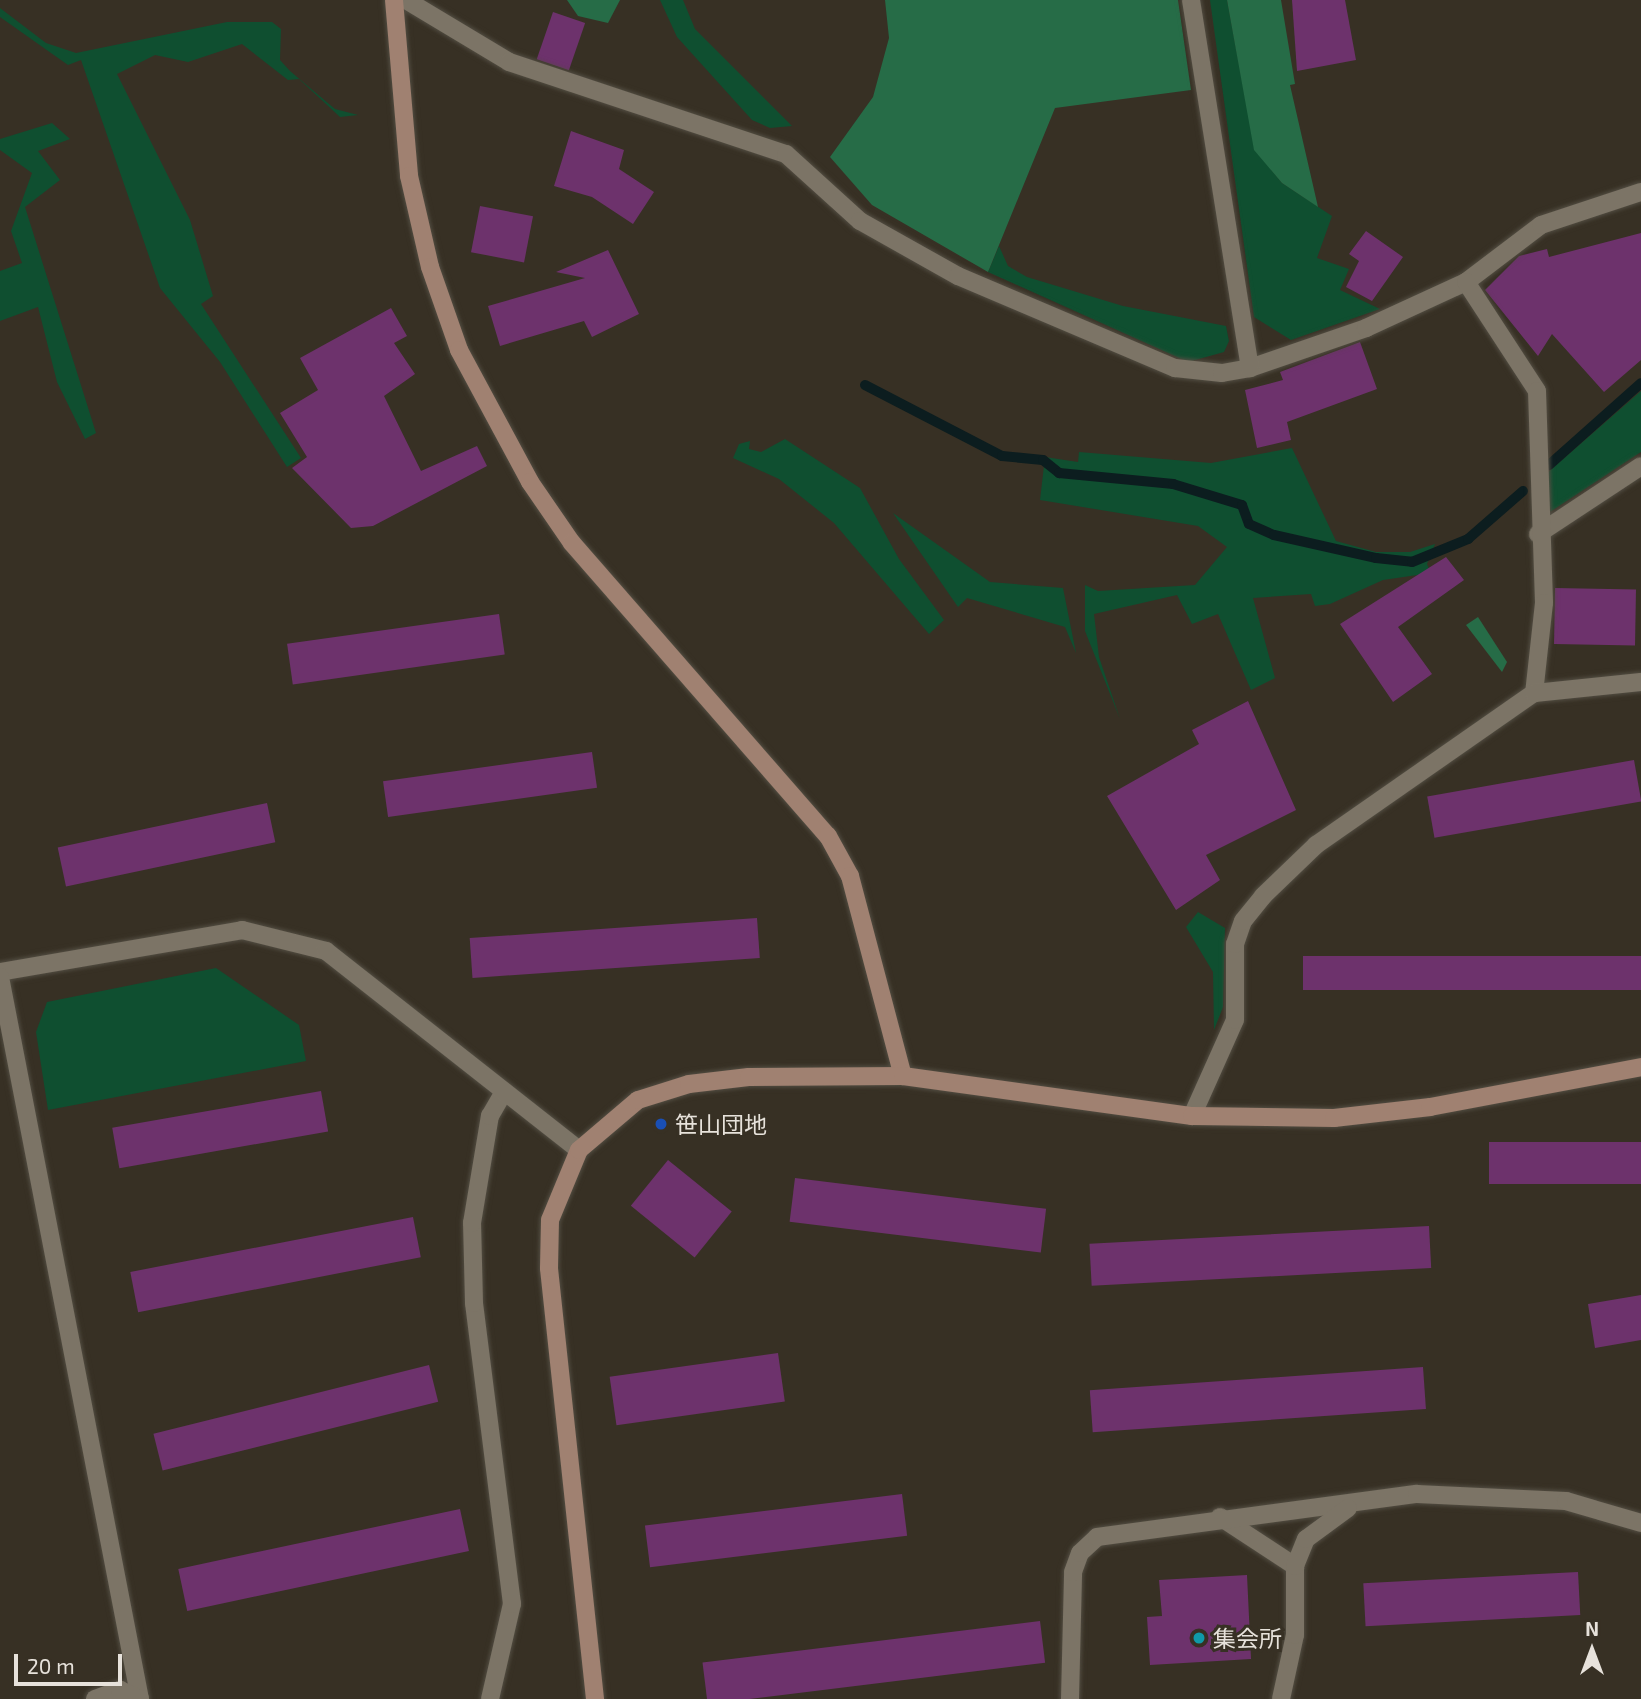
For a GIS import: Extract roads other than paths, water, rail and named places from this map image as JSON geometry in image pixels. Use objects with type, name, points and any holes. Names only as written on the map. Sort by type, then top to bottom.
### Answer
[{"type":"street","points":[[394,0],[409,176],[430,267],[459,350],[530,482],[572,542],[828,836],[849,876],[903,1076]]},
{"type":"street","points":[[406,0],[509,62],[786,154],[860,221],[958,276],[1175,368],[1222,373],[1250,368],[1366,328],[1466,282],[1541,225],[1641,192]]},
{"type":"street","points":[[1191,0],[1250,368]]},
{"type":"street","points":[[1466,282],[1537,391],[1538,534],[1544,603],[1534,693]]},
{"type":"street","points":[[1538,534],[1641,466]]},
{"type":"street","points":[[1192,1116],[1235,1020],[1235,944],[1243,920],[1316,845],[1534,693],[1641,682]]},
{"type":"street","points":[[140,1699],[0,974],[242,930],[326,951],[579,1150]]},
{"type":"street","points":[[595,1699],[548,1259],[558,1192],[579,1150],[638,1100],[689,1084],[903,1076],[1192,1116],[1334,1118],[1430,1107],[1641,1067]]},
{"type":"street","points":[[491,1699],[512,1604],[474,1303],[472,1223],[490,1116],[504,1092]]},
{"type":"street","points":[[1070,1699],[1071,1589],[1080,1553],[1097,1537],[1220,1517],[1352,1505],[1417,1494],[1494,1494],[1566,1501],[1641,1523]]},
{"type":"street","points":[[1281,1699],[1295,1635],[1295,1566],[1306,1539],[1352,1505]]},
{"type":"street","points":[[1220,1517],[1295,1566]]},
{"type":"street","points":[[95,1699],[120,1690],[140,1699]]},
{"type":"waterway","points":[[1549,465],[1641,383]]},
{"type":"waterway","points":[[865,385],[1002,456],[1043,460],[1059,473],[1173,484],[1242,505],[1249,524],[1274,535],[1376,558],[1412,562],[1468,539],[1523,491]]},
{"type":"place","name":"笹山団地","points":[[661,1124]]},
{"type":"place","name":"集会所","points":[[1199,1638]]}]
